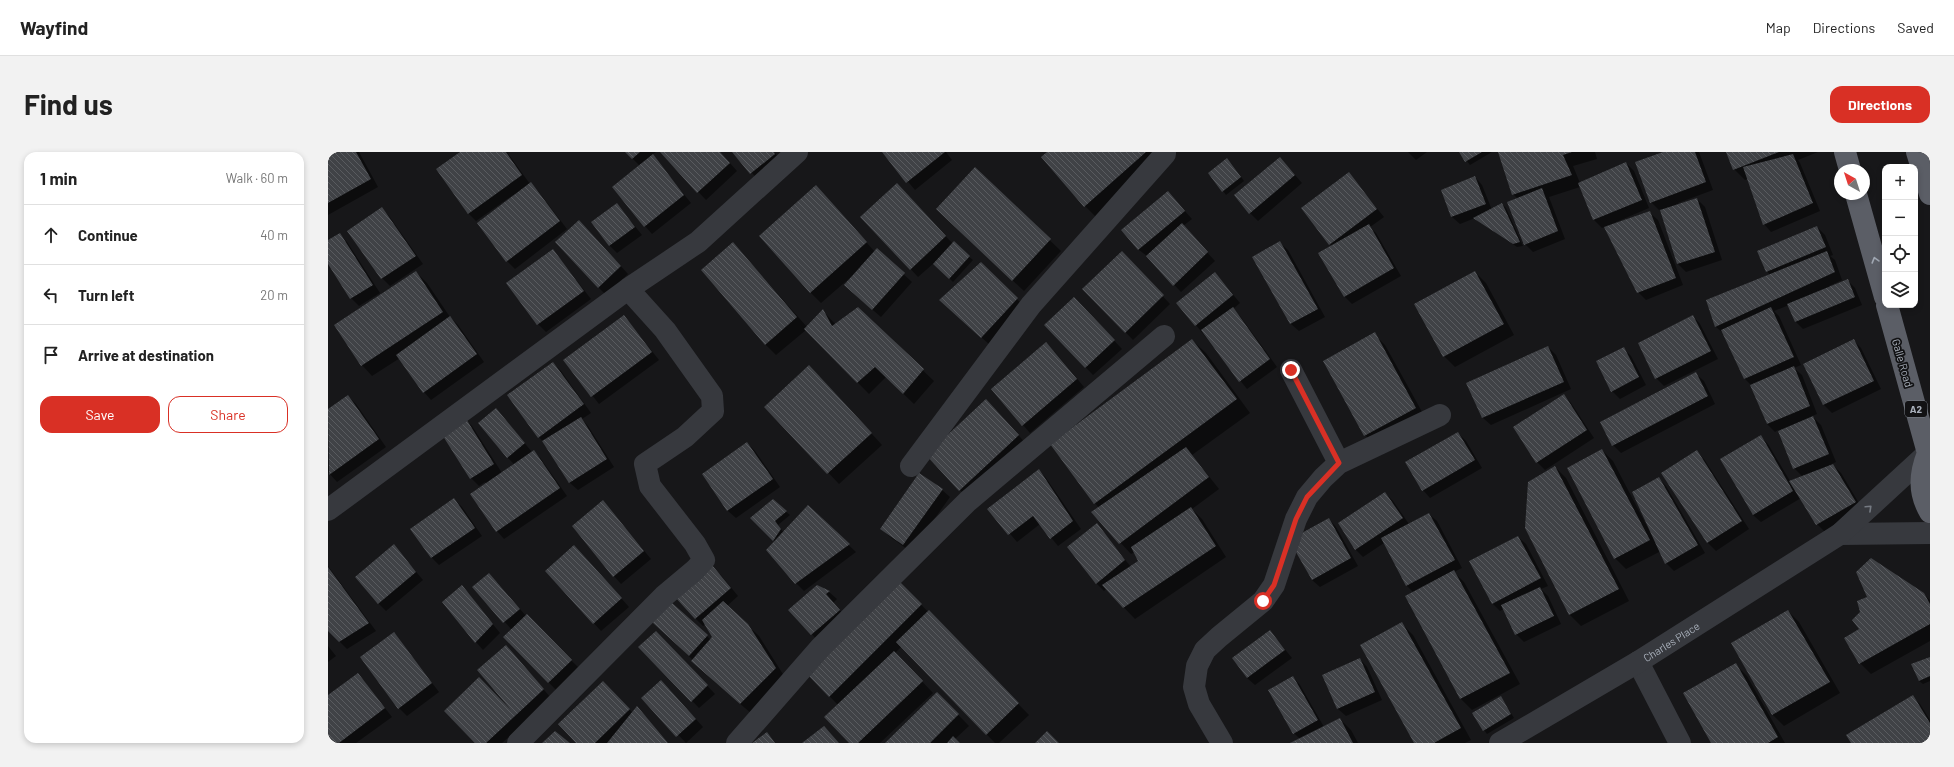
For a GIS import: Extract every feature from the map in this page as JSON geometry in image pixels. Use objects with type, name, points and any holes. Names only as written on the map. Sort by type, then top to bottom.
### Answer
[{"type":"highway","points":[[1844,152],[1848,164]]},
{"type":"highway","points":[[1917,152],[1930,194]]},
{"type":"highway","points":[[1858,200],[1882,287]]},
{"type":"highway","name":"Galle Road","points":[[1888,308],[1929,451]]},
{"type":"highway","points":[[1929,451],[1922,470],[1921,488],[1925,504],[1930,512]]},
{"type":"street","points":[[328,510],[628,289],[698,242],[796,152]]},
{"type":"street","points":[[911,466],[1031,305],[1165,154],[1164,152]]},
{"type":"street","points":[[518,743],[664,596],[695,570],[704,560],[695,544],[650,486],[645,464],[700,424],[713,411],[712,396],[665,330],[628,289]]},
{"type":"street","points":[[737,743],[821,647],[968,501],[1164,336]]},
{"type":"street","points":[[1291,370],[1339,463]]},
{"type":"street","points":[[1222,743],[1199,704],[1194,687],[1197,666],[1205,650],[1263,601],[1274,585],[1296,519],[1307,497],[1339,463],[1440,415]]},
{"type":"street","name":"Charles Place","points":[[1500,743],[1638,662],[1840,534],[1929,451]]},
{"type":"street","points":[[1840,534],[1930,533]]},
{"type":"street","points":[[1638,662],[1680,743]]},
{"type":"building","points":[[356,152],[371,179],[328,203],[328,153]]},
{"type":"building","points":[[460,152],[506,152],[522,175],[468,214],[436,169]]},
{"type":"building","points":[[625,152],[640,152],[632,159]]},
{"type":"building","points":[[660,152],[720,152],[730,163],[697,193]]},
{"type":"building","points":[[732,152],[774,152],[775,154],[750,174]]},
{"type":"building","points":[[882,152],[945,152],[906,183]]},
{"type":"building","points":[[1047,152],[1146,152],[1084,207],[1041,157]]},
{"type":"building","points":[[1459,152],[1482,152],[1465,162]]},
{"type":"building","points":[[1498,152],[1572,152],[1563,155],[1572,175],[1512,195]]},
{"type":"building","points":[[1663,152],[1695,152],[1706,182],[1650,203],[1635,162]]},
{"type":"building","points":[[1726,152],[1779,152],[1733,170]]},
{"type":"building","points":[[653,154],[684,195],[644,227],[612,187]]},
{"type":"building","points":[[1793,154],[1813,203],[1763,225],[1743,167]]},
{"type":"building","points":[[1280,157],[1295,175],[1249,214],[1234,195]]},
{"type":"building","points":[[1227,158],[1241,177],[1222,192],[1208,173]]},
{"type":"building","points":[[1626,162],[1642,200],[1593,220],[1578,183]]},
{"type":"building","points":[[975,167],[1051,239],[1012,281],[936,209]]},
{"type":"building","points":[[1349,172],[1377,209],[1329,245],[1301,208]]},
{"type":"building","points":[[1475,176],[1486,204],[1451,217],[1441,190]]},
{"type":"building","points":[[531,182],[560,221],[506,262],[477,223]]},
{"type":"building","points":[[897,183],[946,236],[910,270],[860,217]]},
{"type":"building","points":[[816,185],[867,242],[810,293],[759,236]]},
{"type":"building","points":[[1542,188],[1558,231],[1524,245],[1507,202]]},
{"type":"building","points":[[1168,191],[1185,211],[1138,250],[1121,230]]},
{"type":"building","points":[[1697,198],[1715,252],[1677,264],[1660,210]]},
{"type":"building","points":[[617,203],[635,227],[609,246],[591,222]]},
{"type":"building","points":[[1502,203],[1520,242],[1513,244],[1473,218]]},
{"type":"building","points":[[382,207],[416,256],[381,279],[347,231]]},
{"type":"building","points":[[1650,211],[1676,278],[1637,293],[1604,227]]},
{"type":"building","points":[[579,220],[621,266],[598,288],[555,242]]},
{"type":"building","points":[[1182,223],[1208,252],[1173,286],[1146,256]]},
{"type":"building","points":[[1369,224],[1394,268],[1344,297],[1318,253]]},
{"type":"building","points":[[1817,226],[1826,247],[1766,272],[1757,251]]},
{"type":"building","points":[[340,233],[373,285],[350,299],[328,264],[328,240]]},
{"type":"building","points":[[954,241],[970,256],[949,279],[933,264]]},
{"type":"building","points":[[1280,241],[1318,309],[1290,324],[1252,257]]},
{"type":"building","points":[[733,242],[797,317],[765,345],[701,270]]},
{"type":"building","points":[[877,248],[905,273],[872,310],[844,285]]},
{"type":"building","points":[[553,249],[584,291],[537,325],[506,283]]},
{"type":"building","points":[[1122,251],[1164,295],[1125,333],[1082,289]]},
{"type":"building","points":[[1827,251],[1835,272],[1715,327],[1706,300]]},
{"type":"building","points":[[981,262],[1018,298],[981,338],[939,300]]},
{"type":"building","points":[[416,271],[443,312],[361,366],[334,325]]},
{"type":"building","points":[[1475,271],[1504,324],[1443,357],[1414,304]]},
{"type":"building","points":[[1215,272],[1233,295],[1195,326],[1176,303]]},
{"type":"building","points":[[1848,279],[1855,297],[1795,322],[1787,304]]},
{"type":"building","points":[[1074,297],[1115,340],[1085,368],[1044,325]]},
{"type":"building","points":[[858,307],[924,369],[903,394],[875,367],[857,383],[804,329],[823,309],[832,326]]},
{"type":"building","points":[[1233,307],[1270,359],[1239,382],[1201,330]]},
{"type":"building","points":[[1771,307],[1794,357],[1744,379],[1721,330]]},
{"type":"building","points":[[624,315],[652,352],[591,397],[563,360]]},
{"type":"building","points":[[1693,315],[1711,351],[1655,379],[1638,343]]},
{"type":"building","points":[[450,316],[477,354],[423,393],[396,355]]},
{"type":"building","points":[[1375,332],[1416,408],[1364,436],[1323,361]]},
{"type":"building","points":[[1192,339],[1237,399],[1094,504],[1050,444]]},
{"type":"building","points":[[1854,339],[1874,381],[1823,405],[1803,364]]},
{"type":"building","points":[[1046,342],[1077,379],[1022,426],[991,389]]},
{"type":"building","points":[[1548,346],[1564,382],[1482,418],[1466,383]]},
{"type":"building","points":[[1624,347],[1639,377],[1611,392],[1596,361]]},
{"type":"building","points":[[553,362],[584,404],[538,438],[507,395]]},
{"type":"building","points":[[809,365],[872,433],[827,474],[764,407]]},
{"type":"building","points":[[1794,366],[1810,406],[1767,424],[1750,385]]},
{"type":"building","points":[[1696,372],[1708,396],[1612,446],[1600,422]]},
{"type":"building","points":[[1564,394],[1587,430],[1536,463],[1513,427]]},
{"type":"building","points":[[348,395],[379,439],[329,475],[328,409]]},
{"type":"building","points":[[986,399],[1019,435],[959,491],[926,455]]},
{"type":"building","points":[[496,408],[525,443],[507,458],[478,423]]},
{"type":"building","points":[[1813,416],[1829,454],[1793,469],[1778,431]]},
{"type":"building","points":[[465,417],[494,464],[470,479],[441,433]]},
{"type":"building","points":[[581,417],[607,459],[569,483],[542,441]]},
{"type":"building","points":[[1458,432],[1475,460],[1422,491],[1405,462]]},
{"type":"building","points":[[1761,435],[1793,491],[1753,515],[1720,459]]},
{"type":"building","points":[[747,442],[773,479],[727,511],[702,474]]},
{"type":"building","points":[[1186,447],[1209,477],[1119,544],[1091,512]]},
{"type":"building","points":[[1602,449],[1650,540],[1614,559],[1567,468]]},
{"type":"building","points":[[534,450],[560,488],[496,532],[470,494]]},
{"type":"building","points":[[1697,450],[1742,521],[1707,543],[1661,473]]},
{"type":"building","points":[[1833,464],[1856,502],[1816,525],[1789,481]]},
{"type":"building","points":[[1555,466],[1619,589],[1569,615],[1525,528],[1528,482]]},
{"type":"building","points":[[1039,469],[1073,521],[1050,539],[1033,516],[1008,535],[987,509]]},
{"type":"building","points":[[919,473],[943,489],[903,545],[880,529]]},
{"type":"building","points":[[1659,477],[1698,545],[1665,564],[1632,492]]},
{"type":"building","points":[[1385,492],[1403,518],[1355,550],[1338,523]]},
{"type":"building","points":[[454,498],[475,528],[431,558],[410,529]]},
{"type":"building","points":[[773,499],[787,511],[775,521],[781,529],[773,541],[750,518]]},
{"type":"building","points":[[603,500],[644,551],[613,577],[572,526]]},
{"type":"building","points":[[808,505],[850,544],[795,584],[766,550]]},
{"type":"building","points":[[1191,507],[1216,546],[1123,608],[1102,585],[1138,561],[1131,547]]},
{"type":"building","points":[[1429,513],[1455,560],[1406,586],[1381,538]]},
{"type":"building","points":[[1329,518],[1351,558],[1312,580],[1289,540]]},
{"type":"building","points":[[1097,523],[1125,560],[1096,584],[1067,547]]},
{"type":"building","points":[[1518,536],[1541,578],[1492,604],[1469,561]]},
{"type":"building","points":[[394,544],[416,572],[378,604],[355,577]]},
{"type":"building","points":[[574,545],[622,598],[593,624],[545,571]]},
{"type":"building","points":[[1871,558],[1924,593],[1930,604],[1930,624],[1859,664],[1844,638],[1859,629],[1852,620],[1860,612],[1857,601],[1867,597],[1856,572]]},
{"type":"building","points":[[712,565],[731,588],[695,619],[675,597]]},
{"type":"building","points":[[328,567],[369,623],[339,642],[328,631]]},
{"type":"building","points":[[1454,570],[1510,673],[1460,699],[1405,596]]},
{"type":"building","points":[[489,573],[520,609],[503,623],[472,587]]},
{"type":"building","points":[[898,580],[922,604],[829,697],[805,672]]},
{"type":"building","points":[[462,585],[493,624],[475,643],[442,602]]},
{"type":"building","points":[[817,585],[830,591],[826,594],[840,610],[811,635],[788,610]]},
{"type":"building","points":[[1540,587],[1554,616],[1515,635],[1501,605]]},
{"type":"building","points":[[723,601],[748,624],[776,668],[740,704],[691,661],[712,637],[702,620]]},
{"type":"building","points":[[671,602],[708,635],[689,656],[652,622]]},
{"type":"building","points":[[929,610],[1019,703],[986,735],[896,642]]},
{"type":"building","points":[[1788,610],[1830,682],[1772,715],[1731,643]]},
{"type":"building","points":[[527,614],[572,660],[548,683],[503,637]]},
{"type":"building","points":[[1402,622],[1461,728],[1434,743],[1414,743],[1360,645]]},
{"type":"building","points":[[1270,630],[1285,650],[1247,678],[1232,658]]},
{"type":"building","points":[[656,631],[708,685],[691,702],[638,647]]},
{"type":"building","points":[[394,632],[432,683],[398,709],[360,657]]},
{"type":"building","points":[[506,645],[544,689],[486,743],[475,743],[444,711],[479,677],[511,710],[477,670]]},
{"type":"building","points":[[894,651],[923,681],[858,743],[849,743],[824,717]]},
{"type":"building","points":[[1930,657],[1930,676],[1919,681],[1911,664]]},
{"type":"building","points":[[1360,658],[1375,692],[1337,709],[1322,675]]},
{"type":"building","points":[[1736,663],[1778,737],[1768,743],[1711,743],[1683,693]]},
{"type":"building","points":[[358,673],[385,708],[339,743],[328,743],[328,695]]},
{"type":"building","points":[[1293,676],[1318,720],[1293,734],[1268,690]]},
{"type":"building","points":[[661,680],[696,719],[676,737],[641,698]]},
{"type":"building","points":[[603,681],[630,709],[595,743],[576,743],[558,724]]},
{"type":"building","points":[[937,692],[959,714],[930,743],[885,743]]},
{"type":"building","points":[[1913,695],[1930,723],[1930,740],[1921,743],[1851,743],[1846,735]]},
{"type":"building","points":[[1501,696],[1511,714],[1483,731],[1472,713]]},
{"type":"building","points":[[637,706],[668,743],[607,743]]},
{"type":"building","points":[[1340,718],[1353,743],[1290,743]]},
{"type":"building","points":[[824,726],[839,743],[802,743]]},
{"type":"building","points":[[555,731],[570,743],[542,743]]},
{"type":"building","points":[[1047,731],[1059,743],[1035,743]]},
{"type":"building","points":[[767,732],[775,743],[752,743]]},
{"type":"building","points":[[953,736],[960,743],[947,743]]},
{"type":"route","points":[[1263,601],[1274,585],[1296,519],[1307,497],[1323,478],[1339,463],[1291,370]]}]
